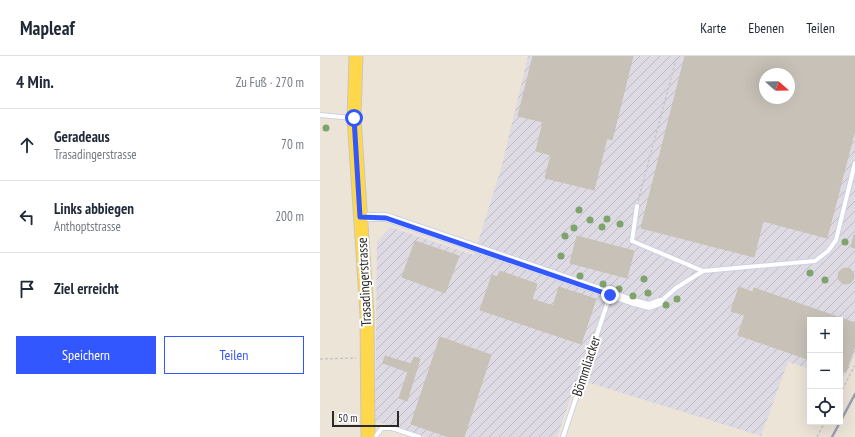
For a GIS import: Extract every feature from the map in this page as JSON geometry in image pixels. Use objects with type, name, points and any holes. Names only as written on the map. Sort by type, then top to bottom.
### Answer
[{"type":"main road","name":"Trasadingerstrasse","points":[[356,56],[354,118],[368,357],[368,437]]},
{"type":"street","points":[[360,217],[386,218],[610,295],[649,306],[660,302]]},
{"type":"lane","points":[[320,115],[354,118]]},
{"type":"lane","points":[[660,302],[676,288],[703,271],[815,261],[828,251],[836,240],[855,163]]},
{"type":"lane","points":[[637,206],[632,241],[703,271]]},
{"type":"lane","name":"Bömmliacker","points":[[563,437],[610,295]]},
{"type":"lane","points":[[375,437],[382,428],[392,428],[419,437]]},
{"type":"path","points":[[637,206],[677,56]]},
{"type":"path","points":[[320,359],[368,357]]},
{"type":"path","points":[[843,389],[855,365]]},
{"type":"path","points":[[817,437],[823,425]]},
{"type":"shaded area","points":[[528,56],[855,56],[855,355],[843,380],[843,317],[807,317],[807,368],[788,362],[761,436],[577,379],[557,437],[427,437],[375,421],[377,242],[390,227],[474,255],[502,165]]},
{"type":"building","points":[[533,56],[633,56],[612,140],[607,138],[594,190],[545,178],[551,155],[536,151],[543,122],[518,116]]},
{"type":"building","points":[[685,56],[855,56],[855,130],[827,238],[763,221],[754,257],[641,228]]},
{"type":"building","points":[[855,235],[855,248],[851,247]]},
{"type":"building","points":[[577,236],[634,251],[627,278],[570,263]]},
{"type":"building","points":[[415,241],[459,256],[445,293],[402,277]]},
{"type":"building","points":[[846,268],[852,270],[854,276],[852,282],[846,284],[840,282],[838,276],[840,270]]},
{"type":"building","points":[[500,271],[537,284],[535,290],[497,277]]},
{"type":"building","points":[[492,275],[535,290],[532,299],[553,306],[559,287],[596,299],[581,344],[480,310]]},
{"type":"building","points":[[739,287],[752,292],[744,315],[731,311]]},
{"type":"building","points":[[754,288],[838,317],[807,317],[807,359],[738,335]]},
{"type":"building","points":[[843,319],[855,323],[855,346],[846,372],[843,371]]},
{"type":"building","points":[[440,337],[491,355],[464,437],[449,437],[411,424]]},
{"type":"building","points":[[385,356],[411,364],[414,357],[420,359],[407,401],[399,398],[408,372],[383,363]]},
{"type":"railway","points":[[832,437],[855,394]]},
{"type":"route","points":[[354,118],[360,217],[386,218],[610,295]]}]
